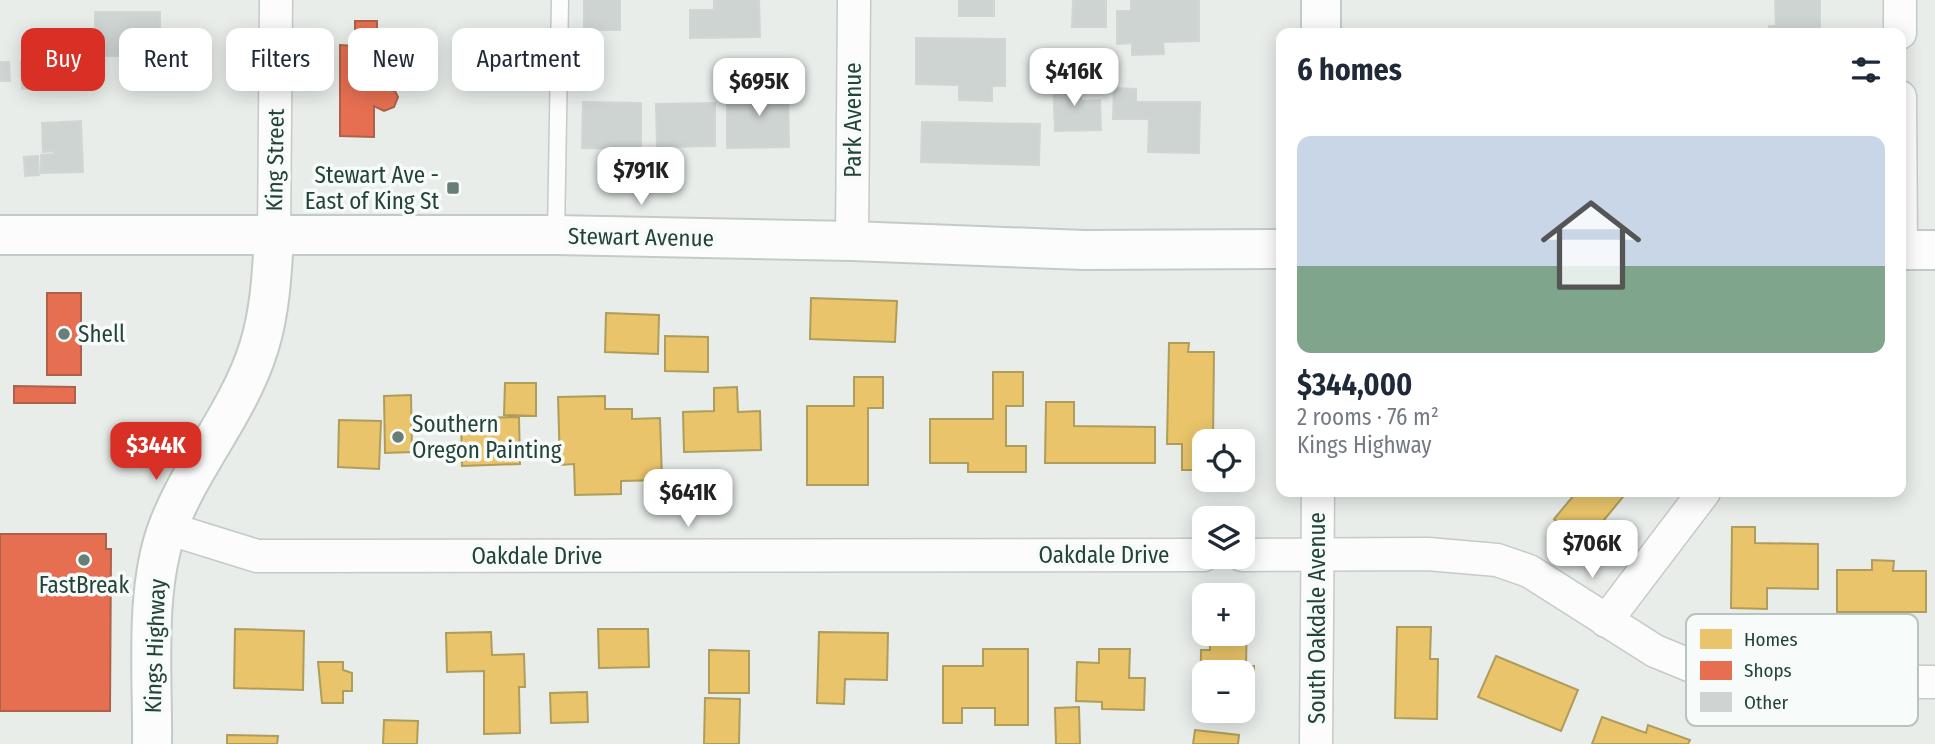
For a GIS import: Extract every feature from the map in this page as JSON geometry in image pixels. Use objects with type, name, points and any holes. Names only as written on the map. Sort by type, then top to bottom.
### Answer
[{"type":"main road","points":[[1321,0],[1321,28]]},
{"type":"main road","name":"Stewart Avenue","points":[[0,235],[556,235],[852,241],[1084,250],[1276,249]]},
{"type":"main road","name":"Kings Highway","points":[[152,744],[154,589],[167,528],[238,398],[260,347],[271,285],[274,237]]},
{"type":"main road","points":[[1906,250],[1935,250]]},
{"type":"street","name":"King Street","points":[[274,237],[276,0]]},
{"type":"street","name":"Park Avenue","points":[[852,241],[854,0]]},
{"type":"street","points":[[1900,0],[1900,28]]},
{"type":"street","name":"South Oakdale Avenue","points":[[1317,744],[1318,497]]},
{"type":"street","points":[[1606,621],[1700,497]]},
{"type":"street","name":"Oakdale Drive","points":[[167,528],[257,556],[1192,555]]},
{"type":"street","points":[[1255,555],[1428,554],[1497,560],[1529,571],[1606,621],[1686,665]]},
{"type":"lane","points":[[556,235],[560,0]]},
{"type":"building: Homes","points":[[811,298],[897,301],[895,342],[810,339]]},
{"type":"building: Homes","points":[[606,313],[659,315],[658,354],[605,352]]},
{"type":"building: Homes","points":[[665,336],[708,337],[708,372],[665,371]]},
{"type":"building: Homes","points":[[1169,343],[1189,343],[1188,352],[1214,352],[1213,429],[1192,429],[1192,470],[1182,470],[1182,444],[1167,444]]},
{"type":"building: Homes","points":[[993,372],[1023,372],[1023,406],[1006,406],[1006,446],[1026,446],[1026,472],[968,472],[968,463],[930,463],[930,419],[993,419]]},
{"type":"building: Homes","points":[[854,377],[883,377],[883,408],[868,408],[868,485],[807,485],[807,406],[854,406]]},
{"type":"building: Homes","points":[[505,383],[536,383],[536,416],[504,415]]},
{"type":"building: Homes","points":[[737,387],[738,412],[760,411],[761,450],[684,452],[683,412],[714,411],[714,388]]},
{"type":"building: Homes","name":"Southern Oregon Painting","points":[[411,395],[412,452],[385,453],[384,396]]},
{"type":"building: Homes","points":[[605,396],[605,409],[632,409],[632,419],[660,418],[662,480],[621,481],[621,494],[575,495],[574,464],[560,465],[558,397]]},
{"type":"building: Homes","points":[[1046,402],[1074,402],[1074,426],[1155,427],[1155,463],[1045,463]]},
{"type":"building: Homes","points":[[519,417],[520,464],[462,466],[461,418]]},
{"type":"building: Homes","points":[[339,420],[381,421],[379,469],[338,467]]},
{"type":"building: Homes","points":[[1572,497],[1623,497],[1584,544],[1554,519]]},
{"type":"building: Homes","points":[[1732,527],[1755,527],[1755,543],[1818,544],[1818,589],[1767,588],[1767,609],[1731,608]]},
{"type":"building: Homes","points":[[1872,560],[1894,561],[1893,571],[1926,571],[1926,612],[1837,612],[1837,570],[1872,570]]},
{"type":"building: Homes","points":[[1397,627],[1431,627],[1430,659],[1438,659],[1437,719],[1395,718]]},
{"type":"building: Homes","points":[[235,629],[304,631],[303,690],[234,688]]},
{"type":"building: Homes","points":[[598,629],[648,629],[649,667],[599,668]]},
{"type":"building: Homes","points":[[491,632],[492,655],[524,654],[525,687],[519,687],[520,733],[484,734],[484,671],[447,672],[446,633]]},
{"type":"building: Homes","points":[[819,632],[888,633],[887,680],[845,679],[844,704],[817,703]]},
{"type":"building: Homes","points":[[1210,646],[1246,646],[1246,660],[1201,660],[1201,650],[1210,650]]},
{"type":"building: Homes","points":[[983,649],[1028,649],[1028,725],[995,725],[995,708],[962,708],[962,723],[943,723],[943,666],[983,666]]},
{"type":"building: Homes","points":[[1099,649],[1130,649],[1129,678],[1145,678],[1144,710],[1102,709],[1102,702],[1076,701],[1077,662],[1099,663]]},
{"type":"building: Homes","points":[[709,650],[749,651],[749,693],[709,693]]},
{"type":"building: Homes","points":[[1496,656],[1578,690],[1561,731],[1478,697]]},
{"type":"building: Homes","points":[[318,662],[343,662],[343,670],[352,673],[352,691],[343,691],[343,703],[322,703]]},
{"type":"building: Homes","points":[[587,692],[588,722],[551,723],[550,693]]},
{"type":"building: Homes","points":[[705,698],[740,699],[739,744],[704,744]]},
{"type":"building: Homes","points":[[1079,707],[1080,744],[1056,744],[1055,708]]},
{"type":"building: Homes","points":[[1602,717],[1646,733],[1648,725],[1690,740],[1688,744],[1592,744]]},
{"type":"building: Homes","points":[[384,720],[418,721],[417,744],[383,744]]},
{"type":"building: Homes","points":[[1195,730],[1239,735],[1238,744],[1193,744]]},
{"type":"building: Homes","points":[[227,735],[278,736],[277,744],[227,744]]},
{"type":"building: Shops","points":[[355,21],[377,21],[377,28],[355,28]]},
{"type":"building: Shops","points":[[340,45],[348,46],[348,91],[395,91],[398,97],[394,107],[384,111],[374,106],[374,137],[340,136]]},
{"type":"building: Shops","name":"Shell","points":[[47,293],[81,293],[81,375],[47,375]]},
{"type":"building: Shops","points":[[14,386],[75,387],[75,403],[14,403]]},
{"type":"building: Shops","points":[[0,534],[106,534],[106,549],[111,549],[110,711],[0,711]]},
{"type":"building: Other","points":[[584,0],[620,0],[620,30],[584,28]]},
{"type":"building: Other","points":[[714,0],[759,0],[760,37],[690,38],[690,10],[714,10]]},
{"type":"building: Other","points":[[959,0],[994,0],[994,16],[959,16]]},
{"type":"building: Other","points":[[1073,0],[1106,0],[1106,27],[1072,27]]},
{"type":"building: Other","points":[[1131,0],[1199,0],[1199,41],[1163,42],[1164,54],[1132,55],[1132,43],[1117,44],[1117,11],[1131,11]]},
{"type":"building: Other","points":[[1775,0],[1820,0],[1820,28],[1769,28],[1776,26]]},
{"type":"building: Other","points":[[95,12],[160,12],[160,28],[119,28],[119,56],[105,56],[105,28],[95,28]]},
{"type":"building: Other","points":[[916,38],[1005,39],[1005,86],[992,86],[992,101],[959,100],[959,85],[916,84]]},
{"type":"building: Other","points":[[0,62],[9,62],[10,81],[0,81]]},
{"type":"building: Other","points":[[1080,80],[1081,101],[1100,100],[1101,130],[1055,131],[1053,81]]},
{"type":"building: Other","points":[[788,85],[789,147],[727,148],[727,104],[739,104],[739,86]]},
{"type":"building: Other","points":[[1114,88],[1136,89],[1136,102],[1200,102],[1199,153],[1148,152],[1149,119],[1113,119]]},
{"type":"building: Other","points":[[583,102],[641,103],[641,149],[582,148]]},
{"type":"building: Other","points":[[715,103],[715,146],[657,147],[656,104]]},
{"type":"building: Other","points":[[81,121],[83,172],[41,173],[41,155],[54,154],[54,151],[43,152],[42,123]]},
{"type":"building: Other","points":[[922,122],[1040,124],[1039,165],[921,162]]},
{"type":"building: Other","points":[[38,156],[39,175],[25,176],[24,157]]},
{"type":"place","name":"Stewart Ave - East of King St","points":[[453,188]]},
{"type":"place","name":"Shell","points":[[64,334]]},
{"type":"place","name":"Southern Oregon Painting","points":[[398,437]]},
{"type":"place","name":"FastBreak","points":[[84,560]]}]
